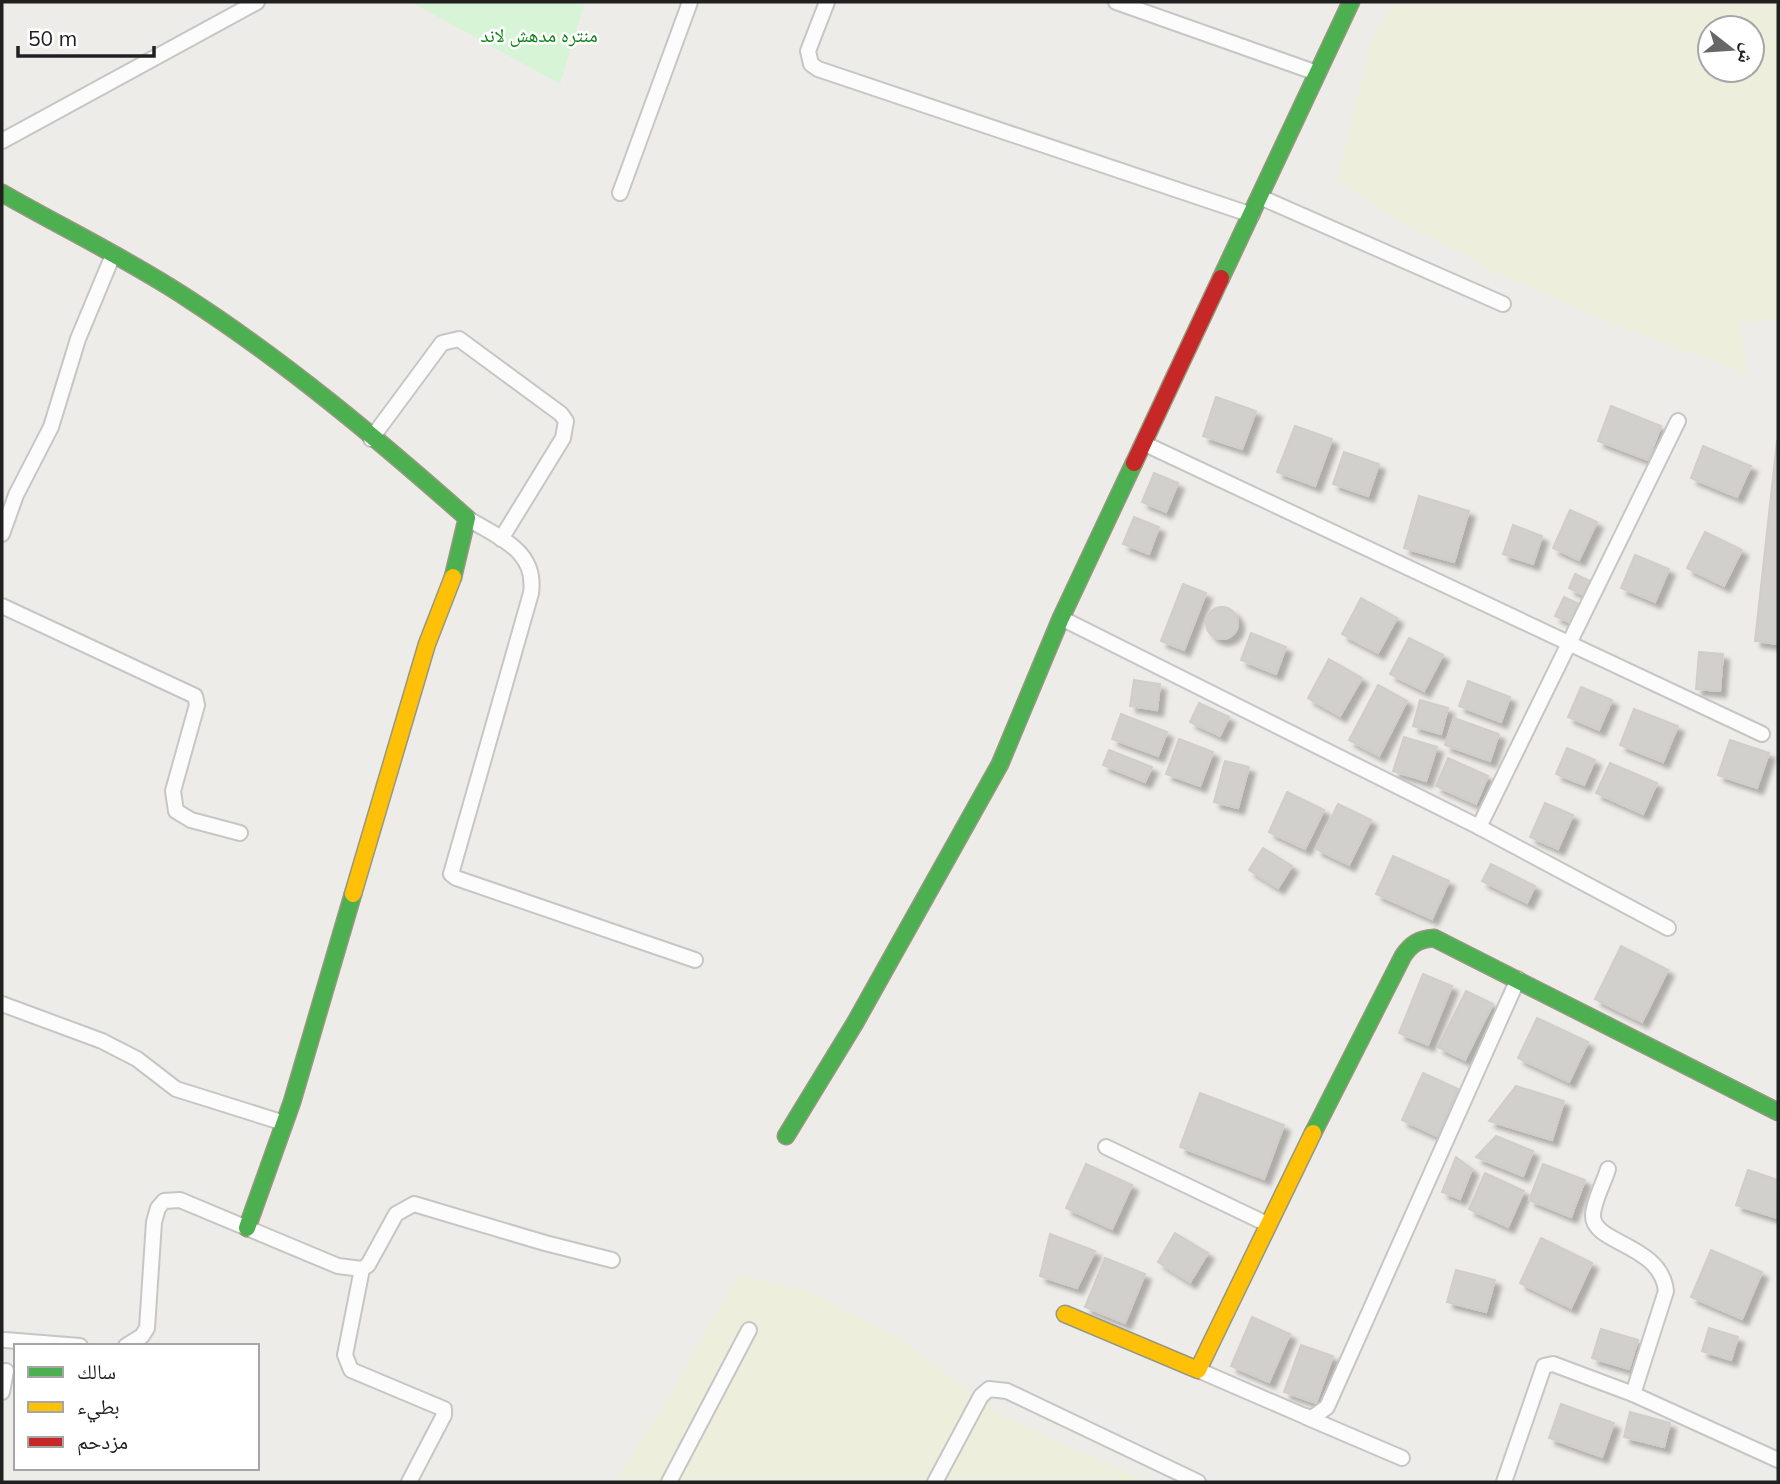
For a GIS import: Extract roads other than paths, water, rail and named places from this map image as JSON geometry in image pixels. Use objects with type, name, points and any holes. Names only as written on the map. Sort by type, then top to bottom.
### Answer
[{"type":"street","points":[[2,141],[257,2]]},
{"type":"street","points":[[620,193],[690,2]]},
{"type":"street","points":[[827,2],[808,51],[811,64],[818,69],[1252,215]]},
{"type":"street","points":[[1116,2],[1317,73]]},
{"type":"street","points":[[786,1136],[855,1023],[994,774],[1061,618],[1351,2]]},
{"type":"street","points":[[2,193],[186,298],[247,340],[467,518],[526,558],[534,574],[531,593],[451,874],[456,878],[695,960]]},
{"type":"street","points":[[1260,197],[1503,304]]},
{"type":"street","points":[[2,534],[16,495],[51,426],[78,339],[113,255]]},
{"type":"street","points":[[371,439],[442,343],[448,340],[459,339],[561,414],[566,421],[563,438],[501,539]]},
{"type":"street","points":[[1479,827],[1678,421]]},
{"type":"street","points":[[1143,443],[1762,734]]},
{"type":"street","points":[[247,1228],[284,1123],[427,644],[458,559],[467,518]]},
{"type":"street","points":[[2,606],[195,696],[197,705],[173,791],[176,811],[191,820],[240,834]]},
{"type":"street","points":[[1061,618],[1479,827],[1668,928]]},
{"type":"street","points":[[1198,1370],[1267,1224],[1408,948],[1418,939],[1434,938],[1778,1112]]},
{"type":"street","points":[[1302,1415],[1312,1418],[1327,1408],[1518,979]]},
{"type":"street","points":[[2,1004],[102,1041],[137,1059],[176,1089],[284,1123]]},
{"type":"street","points":[[1106,1147],[1267,1224]]},
{"type":"street","points":[[1608,1169],[1593,1215],[1595,1225],[1608,1237],[1648,1257],[1665,1279],[1666,1291],[1633,1394]]},
{"type":"street","points":[[129,1344],[142,1336],[147,1328],[154,1222],[158,1208],[164,1201],[180,1200],[338,1266],[362,1269],[368,1265],[396,1214],[414,1204],[612,1260]]},
{"type":"street","points":[[362,1269],[347,1341],[345,1355],[348,1367],[444,1409],[444,1416],[410,1482]]},
{"type":"street","points":[[1065,1314],[1402,1458]]},
{"type":"street","points":[[668,1482],[749,1330]]},
{"type":"street","points":[[5,1340],[43,1344]]},
{"type":"street","points":[[1504,1482],[1544,1366],[1553,1364],[1633,1394],[1778,1460]]},
{"type":"street","points":[[2,1392],[8,1370]]},
{"type":"street","points":[[935,1482],[981,1396],[989,1389],[1007,1391],[1198,1482]]},
{"type":"park label","name":"منتره مدهش لاند","points":[[539,35]]}]
